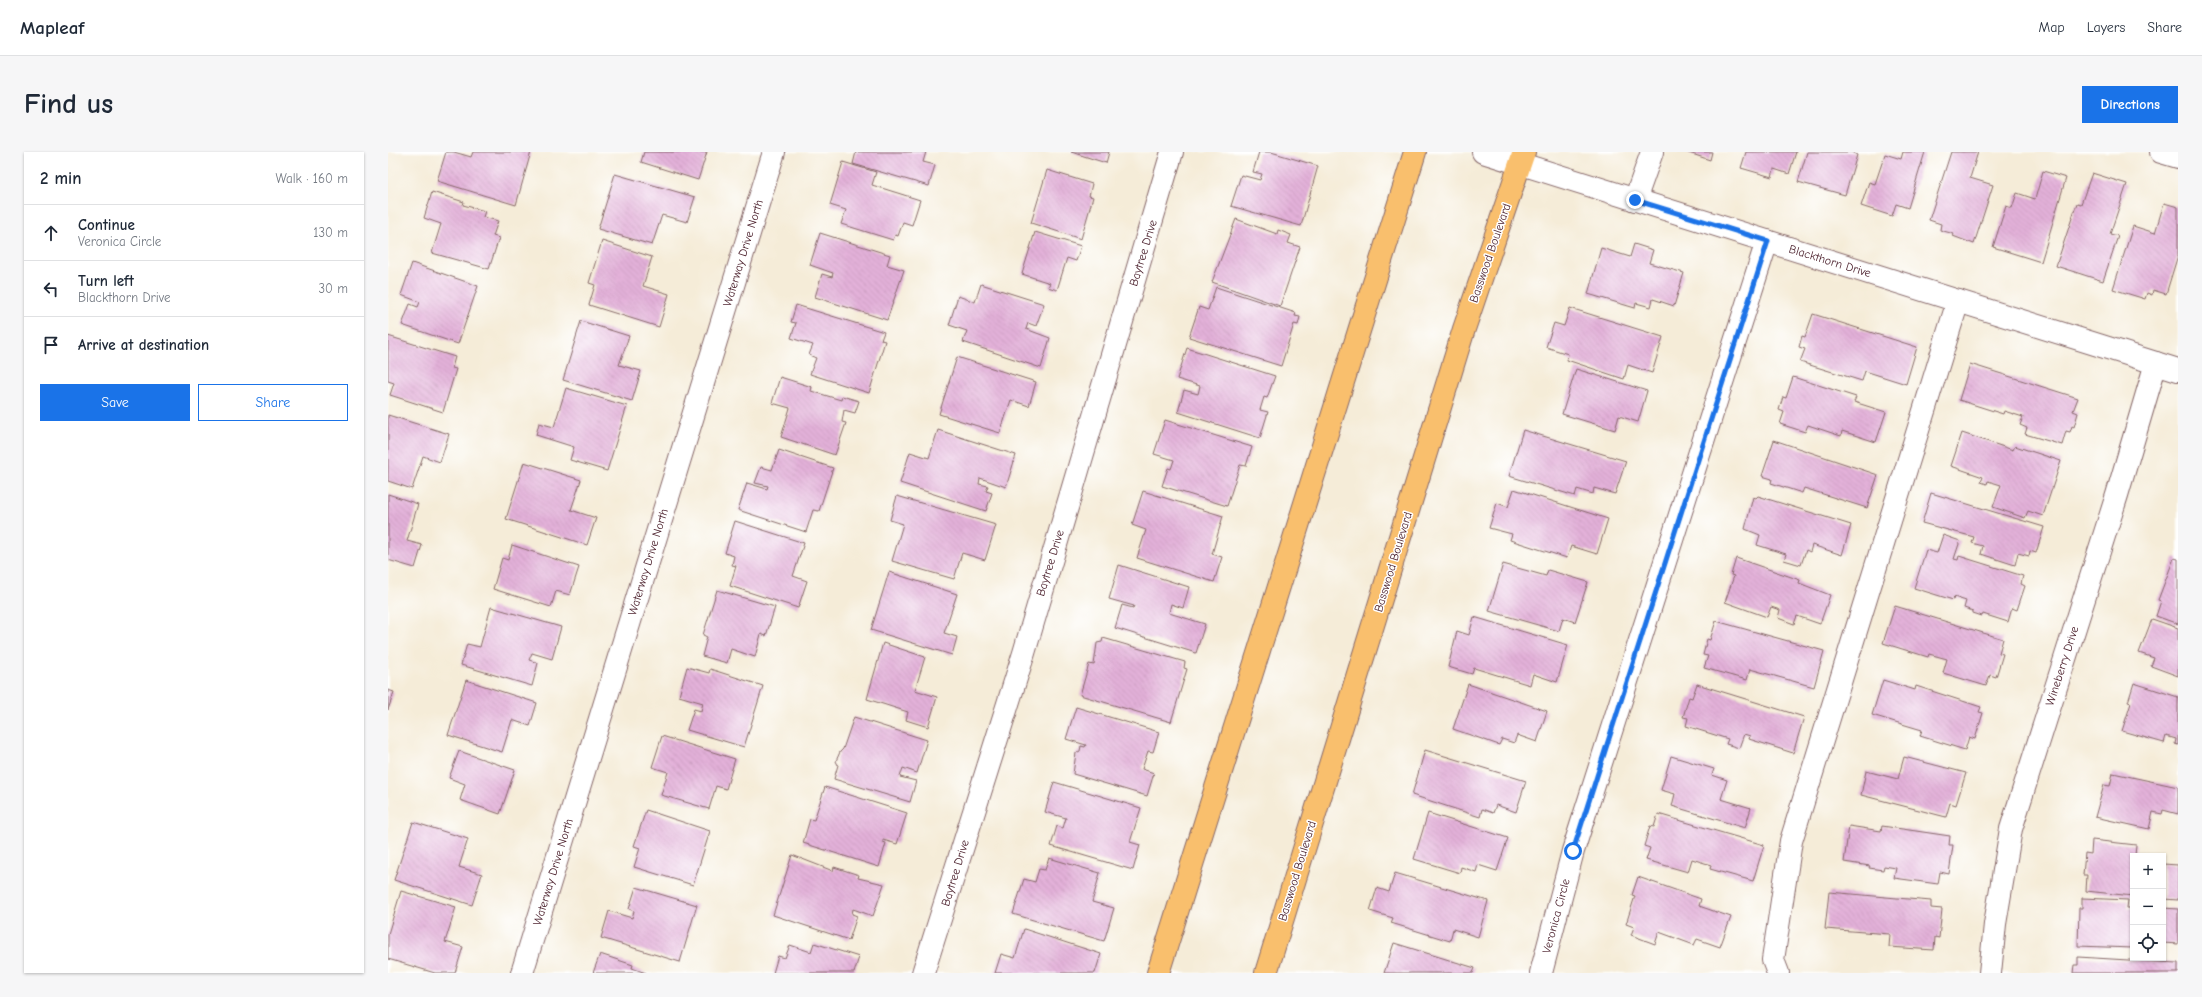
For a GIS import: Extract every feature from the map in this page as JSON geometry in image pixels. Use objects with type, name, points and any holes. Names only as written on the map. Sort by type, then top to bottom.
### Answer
[{"type":"main road","points":[[1158,973],[1415,152]]},
{"type":"main road","name":"Basswood Boulevard","points":[[1266,973],[1462,337],[1522,158]]},
{"type":"street","name":"Waterway Drive North","points":[[522,973],[774,152]]},
{"type":"street","name":"Baytree Drive","points":[[923,973],[1024,653],[1172,152]]},
{"type":"street","name":"Blackthorn Drive","points":[[1482,152],[1522,158],[1635,200],[2178,370]]},
{"type":"street","points":[[1635,200],[1652,152]]},
{"type":"street","points":[[2161,152],[2178,157]]},
{"type":"street","name":"Veronica Circle","points":[[1541,973],[1573,851],[1768,241]]},
{"type":"street","points":[[1778,973],[1773,960],[1791,841],[1958,301]]},
{"type":"street","name":"Wineberry Drive","points":[[1990,973],[1995,924],[2011,829],[2117,495],[2156,364]]},
{"type":"building","points":[[446,152],[454,152],[471,157],[473,152],[531,152],[516,205],[437,181]]},
{"type":"building","points":[[644,152],[707,152],[698,180],[641,162]]},
{"type":"building","points":[[856,152],[926,152],[923,162],[935,165],[929,186],[853,164]]},
{"type":"building","points":[[1071,152],[1109,152],[1106,163]]},
{"type":"building","points":[[1259,152],[1271,152],[1318,166],[1301,226],[1231,206],[1241,175],[1260,180],[1262,174],[1253,172]]},
{"type":"building","points":[[1686,152],[1712,152],[1710,160]]},
{"type":"building","points":[[1746,152],[1796,152],[1789,174],[1774,169],[1772,177],[1741,168]]},
{"type":"building","points":[[1807,152],[1851,152],[1857,155],[1845,195],[1798,182]]},
{"type":"building","points":[[1903,152],[1925,152],[1908,208],[1896,204],[1892,216],[1861,206],[1869,182],[1875,184],[1885,154],[1901,159]]},
{"type":"building","points":[[1951,152],[1978,152],[1970,178],[1993,185],[1974,244],[1953,236],[1954,234],[1940,230],[1941,224],[1929,220]]},
{"type":"building","points":[[843,162],[876,172],[872,185],[920,200],[912,225],[903,222],[898,236],[895,235],[893,240],[841,224],[846,210],[830,205]]},
{"type":"building","points":[[1047,170],[1092,184],[1089,196],[1093,197],[1081,239],[1031,223]]},
{"type":"building","points":[[2043,171],[2066,178],[2041,262],[1993,247],[2006,206],[2012,208],[2017,193],[2035,199]]},
{"type":"building","points":[[2092,173],[2127,184],[2110,234],[2118,236],[2103,281],[2056,266],[2077,203],[2081,204]]},
{"type":"building","points":[[615,174],[695,197],[687,222],[662,215],[652,245],[598,229]]},
{"type":"building","points":[[432,192],[464,202],[463,205],[485,211],[483,217],[498,221],[493,236],[499,238],[489,269],[432,253],[441,224],[424,218]]},
{"type":"building","points":[[2164,203],[2178,207],[2178,255],[2166,294],[2153,290],[2152,295],[2147,293],[2145,299],[2113,289],[2133,226],[2155,233]]},
{"type":"building","points":[[1236,219],[1277,234],[1278,230],[1291,235],[1288,243],[1300,247],[1280,306],[1212,282]]},
{"type":"building","points":[[1035,232],[1081,246],[1076,261],[1067,258],[1057,290],[1048,287],[1050,283],[1022,274]]},
{"type":"building","points":[[820,233],[890,255],[887,265],[904,270],[887,320],[815,297],[822,274],[832,277],[833,273],[810,265]]},
{"type":"building","points":[[602,241],[652,257],[643,286],[669,294],[659,327],[589,305],[595,285],[589,283]]},
{"type":"building","points":[[1634,244],[1653,250],[1649,263],[1684,273],[1674,306],[1653,299],[1651,307],[1636,303],[1635,308],[1588,294],[1601,248],[1630,257]]},
{"type":"building","points":[[412,263],[478,286],[458,344],[402,325],[410,304],[418,307],[420,302],[401,295]]},
{"type":"building","points":[[981,284],[1044,304],[1036,326],[1028,323],[1026,329],[1050,338],[1041,368],[963,342],[967,331],[949,325],[958,296],[975,302]]},
{"type":"building","points":[[1216,287],[1296,313],[1295,316],[1300,317],[1298,325],[1294,324],[1281,366],[1189,337],[1199,307],[1208,310]]},
{"type":"building","points":[[796,305],[884,332],[881,340],[885,341],[869,393],[810,374],[816,358],[809,355],[813,345],[791,338],[796,323],[791,322]]},
{"type":"building","points":[[1570,308],[1663,337],[1652,373],[1628,365],[1624,379],[1567,360],[1568,354],[1546,347],[1554,323],[1564,326]]},
{"type":"building","points":[[1813,314],[1917,347],[1906,384],[1865,371],[1862,381],[1800,362],[1805,349],[1799,347],[1802,336],[1805,337]]},
{"type":"building","points":[[581,321],[629,336],[619,365],[641,371],[632,401],[563,380]]},
{"type":"building","points":[[388,336],[455,357],[452,368],[456,369],[443,412],[390,395],[394,383],[388,381]]},
{"type":"building","points":[[1187,348],[1275,376],[1267,398],[1264,397],[1260,410],[1268,412],[1260,438],[1178,412],[1184,390],[1198,394],[1200,386],[1177,379]]},
{"type":"building","points":[[957,357],[1036,382],[1029,406],[1011,400],[1000,433],[939,414]]},
{"type":"building","points":[[1970,364],[2078,398],[2073,411],[2078,413],[2074,427],[2072,426],[2070,432],[2066,431],[2062,445],[2025,434],[2027,428],[2020,425],[2023,417],[2004,411],[2003,414],[1959,400]]},
{"type":"building","points":[[1576,369],[1647,391],[1638,422],[1619,416],[1615,430],[1562,414]]},
{"type":"building","points":[[780,377],[812,387],[811,391],[841,400],[842,396],[859,401],[855,413],[844,410],[842,422],[846,423],[835,455],[781,437],[790,408],[772,403]]},
{"type":"building","points":[[1793,377],[1856,397],[1854,402],[1886,412],[1876,442],[1842,431],[1841,436],[1808,425],[1805,432],[1780,424],[1784,412],[1779,410],[1783,397],[1786,398]]},
{"type":"building","points":[[566,388],[627,406],[607,471],[570,460],[574,447],[536,435],[539,423],[554,427]]},
{"type":"building","points":[[388,415],[449,434],[440,462],[423,456],[412,489],[388,481]]},
{"type":"building","points":[[1165,420],[1252,447],[1246,466],[1240,465],[1227,506],[1162,486],[1168,468],[1171,469],[1174,460],[1154,454]]},
{"type":"building","points":[[938,430],[1016,455],[1006,487],[980,478],[979,484],[988,486],[986,491],[992,493],[986,511],[900,483],[910,452],[929,458]]},
{"type":"building","points":[[1523,430],[1626,461],[1615,494],[1594,488],[1593,494],[1577,489],[1575,496],[1509,476]]},
{"type":"building","points":[[1962,433],[2013,450],[2015,446],[2061,461],[2043,516],[2028,511],[2025,518],[1993,507],[2001,485],[1988,481],[1987,484],[1981,482],[1983,477],[1951,466]]},
{"type":"building","points":[[1774,440],[1878,475],[1867,508],[1804,488],[1802,493],[1771,483],[1772,479],[1762,476]]},
{"type":"building","points":[[779,450],[833,468],[819,511],[813,510],[806,532],[738,510],[747,483],[767,489],[768,486],[755,483],[761,467],[772,470]]},
{"type":"building","points":[[524,462],[581,480],[571,510],[596,518],[587,545],[506,519]]},
{"type":"building","points":[[1514,489],[1608,519],[1597,554],[1571,546],[1567,558],[1510,540],[1512,534],[1489,528],[1497,503],[1508,507]]},
{"type":"building","points":[[1143,491],[1223,516],[1212,554],[1222,557],[1214,582],[1137,558],[1146,530],[1132,525]]},
{"type":"building","points":[[1931,493],[2044,527],[2036,553],[2030,551],[2029,556],[2018,553],[2015,565],[1981,554],[1983,546],[1972,543],[1974,537],[1922,523]]},
{"type":"building","points":[[388,494],[418,504],[407,541],[422,545],[415,568],[388,560]]},
{"type":"building","points":[[897,496],[996,525],[985,560],[962,553],[954,579],[892,561],[903,524],[890,520]]},
{"type":"building","points":[[1758,496],[1851,525],[1842,555],[1812,545],[1810,552],[1806,550],[1801,565],[1784,560],[1786,554],[1757,545],[1760,535],[1745,529],[1753,497],[1756,498]]},
{"type":"building","points":[[735,521],[804,543],[793,576],[807,581],[798,608],[730,586],[736,566],[732,565],[734,556],[725,553]]},
{"type":"building","points":[[1943,535],[1960,541],[1954,559],[1958,560],[1959,556],[2023,576],[2021,584],[2025,586],[2017,610],[2012,608],[2008,622],[1983,614],[1982,616],[1973,613],[1973,611],[1964,608],[1966,601],[1954,597],[1953,600],[1914,588],[1926,550],[1937,553]]},
{"type":"building","points":[[512,545],[579,567],[570,595],[556,591],[551,607],[493,589],[502,558],[508,560]]},
{"type":"building","points":[[1736,558],[1800,580],[1799,583],[1830,595],[1820,624],[1797,616],[1794,624],[1778,618],[1780,610],[1771,607],[1767,617],[1725,602],[1734,576],[1731,575]]},
{"type":"building","points":[[2174,558],[2178,559],[2178,624],[2156,616],[2161,601],[2158,600]]},
{"type":"building","points":[[1503,564],[1546,576],[1548,570],[1588,582],[1575,622],[1563,618],[1559,631],[1489,611]]},
{"type":"building","points":[[1119,565],[1189,587],[1183,608],[1171,604],[1169,613],[1205,624],[1196,653],[1115,628],[1122,605],[1133,608],[1134,606],[1109,599]]},
{"type":"building","points":[[889,572],[957,594],[944,633],[957,637],[952,655],[871,630]]},
{"type":"building","points":[[717,590],[775,607],[766,636],[761,634],[755,657],[731,649],[727,663],[702,656],[707,637],[703,635]]},
{"type":"building","points":[[1895,606],[2003,639],[1999,653],[2003,654],[1996,677],[1990,675],[1986,686],[1943,673],[1947,659],[1929,654],[1928,657],[1883,643]]},
{"type":"building","points":[[491,607],[561,627],[552,659],[532,653],[529,660],[538,663],[532,686],[461,665],[467,644],[480,647]]},
{"type":"building","points":[[1474,617],[1568,645],[1557,682],[1533,674],[1530,685],[1474,668],[1472,674],[1448,667],[1457,631],[1469,635]]},
{"type":"building","points":[[2152,619],[2178,628],[2178,676],[2151,666],[2154,658],[2139,653]]},
{"type":"building","points":[[1716,621],[1824,651],[1814,687],[1750,669],[1747,680],[1704,668],[1708,656],[1703,655],[1707,639],[1710,640]]},
{"type":"building","points":[[1103,638],[1185,662],[1184,668],[1187,669],[1171,722],[1080,695],[1089,664],[1094,665],[1097,643],[1102,642]]},
{"type":"building","points":[[883,643],[925,657],[915,690],[937,697],[928,727],[906,720],[908,712],[867,699]]},
{"type":"building","points":[[687,667],[709,673],[710,669],[763,686],[744,747],[687,730],[694,709],[701,711],[703,703],[679,696]]},
{"type":"building","points":[[466,680],[537,703],[530,726],[512,720],[502,752],[448,735]]},
{"type":"building","points":[[1883,680],[1915,690],[1916,686],[1981,707],[1979,712],[1983,713],[1975,739],[1969,737],[1965,750],[1920,736],[1922,730],[1872,715]]},
{"type":"building","points":[[2134,683],[2178,697],[2178,745],[2175,744],[2176,739],[2166,736],[2164,743],[2122,731],[2131,703],[2128,702]]},
{"type":"building","points":[[1468,684],[1547,711],[1537,742],[1517,735],[1514,743],[1502,739],[1499,745],[1453,729]]},
{"type":"building","points":[[1697,684],[1804,717],[1793,753],[1749,739],[1750,736],[1744,734],[1739,748],[1726,744],[1728,739],[1686,726],[1688,718],[1683,717],[1689,697],[1692,698]]},
{"type":"building","points":[[388,690],[394,692],[388,710]]},
{"type":"building","points":[[1076,707],[1159,732],[1153,752],[1148,751],[1142,769],[1154,773],[1147,796],[1073,774],[1076,753],[1080,751],[1081,746],[1085,747],[1086,745],[1066,739]]},
{"type":"building","points":[[854,717],[927,740],[917,773],[903,768],[900,777],[916,781],[910,802],[834,779],[838,765],[836,761],[843,749]]},
{"type":"building","points":[[662,736],[735,759],[726,789],[716,786],[709,809],[661,795],[668,772],[652,767]]},
{"type":"building","points":[[1425,750],[1526,781],[1516,812],[1496,805],[1493,813],[1482,809],[1480,817],[1412,795]]},
{"type":"building","points":[[459,751],[515,770],[500,814],[460,800],[465,784],[449,778]]},
{"type":"building","points":[[1671,756],[1714,769],[1712,775],[1727,780],[1721,799],[1751,808],[1745,828],[1672,806],[1675,794],[1661,790]]},
{"type":"building","points":[[1904,757],[1966,773],[1956,805],[1950,803],[1946,817],[1861,795],[1866,771],[1898,779]]},
{"type":"building","points":[[2113,773],[2178,787],[2178,814],[2163,810],[2162,814],[2153,812],[2149,829],[2095,817],[2104,785],[2110,786]]},
{"type":"building","points":[[1054,782],[1141,808],[1130,842],[1140,845],[1133,870],[1051,846],[1057,826],[1063,828],[1066,818],[1045,812]]},
{"type":"building","points":[[825,787],[907,813],[897,844],[883,840],[883,842],[886,843],[879,867],[803,843],[810,819],[814,820]]},
{"type":"building","points":[[646,810],[710,831],[693,885],[634,867],[640,848],[634,846]]},
{"type":"building","points":[[1428,813],[1508,838],[1497,871],[1478,865],[1476,872],[1461,867],[1460,873],[1414,859]]},
{"type":"building","points":[[1658,814],[1764,845],[1753,881],[1710,869],[1711,865],[1692,859],[1688,872],[1646,860],[1650,848],[1644,846],[1650,826],[1654,827]]},
{"type":"building","points":[[413,822],[468,839],[459,867],[482,874],[472,905],[394,880]]},
{"type":"building","points":[[1849,826],[1881,831],[1882,826],[1950,836],[1949,845],[1953,845],[1949,874],[1940,872],[1938,884],[1894,878],[1896,868],[1884,866],[1883,870],[1869,868],[1870,866],[1844,862]]},
{"type":"building","points":[[2092,840],[2136,845],[2135,853],[2130,853],[2130,896],[2086,891],[2087,875],[2083,875],[2085,853],[2091,854]]},
{"type":"building","points":[[792,855],[833,871],[834,867],[859,875],[858,878],[884,884],[873,916],[853,909],[852,914],[857,916],[849,940],[773,915]]},
{"type":"building","points":[[1049,858],[1100,873],[1092,902],[1114,908],[1104,941],[1013,914],[1024,879],[1035,882],[1039,869],[1045,870]]},
{"type":"building","points":[[2166,864],[2178,865],[2178,900],[2166,899]]},
{"type":"building","points":[[1395,873],[1488,901],[1478,937],[1453,929],[1450,941],[1391,923],[1393,918],[1370,911],[1377,888],[1389,892]]},
{"type":"building","points":[[1638,877],[1701,899],[1699,906],[1731,917],[1720,947],[1697,939],[1694,945],[1659,932],[1655,944],[1631,935],[1634,927],[1626,924],[1635,896],[1632,895]]},
{"type":"building","points":[[636,887],[697,905],[680,962],[601,938],[609,911],[632,918],[634,911],[629,909]]},
{"type":"building","points":[[401,891],[456,907],[445,942],[463,947],[455,973],[435,973],[388,959],[388,934]]},
{"type":"building","points":[[1829,892],[1931,901],[1931,908],[1942,909],[1939,938],[1935,937],[1934,950],[1889,947],[1890,934],[1825,929]]},
{"type":"building","points":[[2082,898],[2128,900],[2127,908],[2130,908],[2130,948],[2078,946],[2079,908],[2082,908]]},
{"type":"building","points":[[2166,908],[2178,909],[2178,944],[2166,943]]},
{"type":"building","points":[[1024,929],[1101,954],[1095,973],[995,973],[1001,954],[1015,958]]},
{"type":"building","points":[[814,943],[859,957],[854,973],[773,973],[778,956],[785,958],[790,945],[811,952]]},
{"type":"building","points":[[1394,943],[1475,968],[1473,973],[1384,973]]},
{"type":"building","points":[[600,954],[633,965],[632,968],[646,973],[593,973]]},
{"type":"building","points":[[2078,957],[2178,963],[2178,973],[2073,973],[2074,965],[2078,965]]},
{"type":"route","points":[[1573,851],[1768,241],[1635,200]]}]
